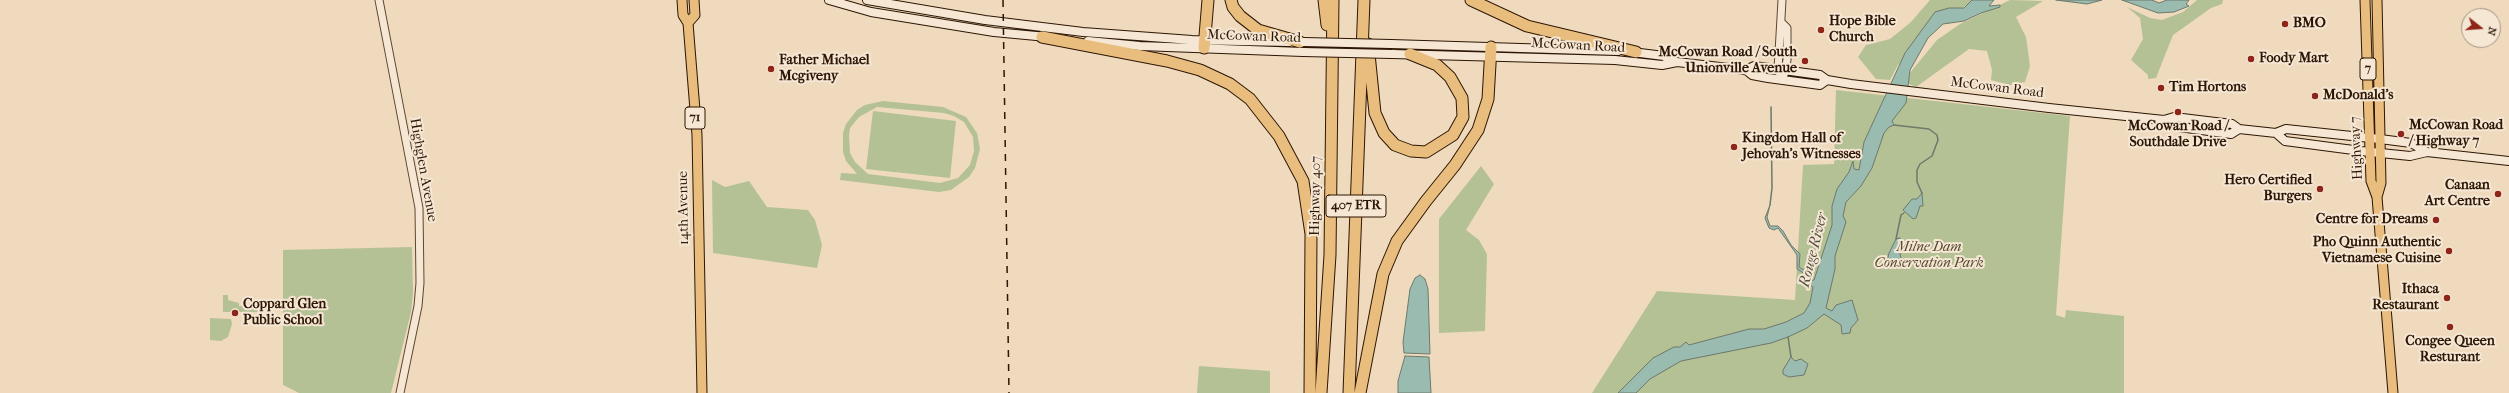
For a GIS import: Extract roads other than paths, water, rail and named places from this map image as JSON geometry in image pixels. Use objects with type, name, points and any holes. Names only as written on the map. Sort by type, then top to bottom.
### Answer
[{"type":"highway","points":[[1204,44],[1208,0]]},
{"type":"highway","points":[[1231,0],[1233,7],[1240,16],[1258,30],[1302,45]]},
{"type":"highway","points":[[1324,0],[1332,65]]},
{"type":"highway","name":"Highway 407","points":[[1321,393],[1330,255],[1333,0]]},
{"type":"highway","name":"407 ETR","points":[[1349,393],[1364,0]]},
{"type":"highway","points":[[1471,0],[1527,26],[1636,52]]},
{"type":"highway","points":[[1363,19],[1375,113],[1384,133],[1395,145],[1411,151],[1426,152],[1453,135],[1463,116],[1462,98],[1450,77],[1437,65],[1410,54]]},
{"type":"highway","points":[[1042,37],[1166,61],[1200,70],[1230,84],[1250,99],[1279,136],[1303,181],[1310,234],[1310,393]]},
{"type":"highway","points":[[1360,393],[1383,274],[1397,241],[1426,201],[1456,165],[1478,130],[1488,99],[1491,52]]},
{"type":"main road","name":"14th Avenue","points":[[682,0],[683,15],[688,23],[697,135],[702,393]]},
{"type":"main road","name":"14th Avenue","points":[[688,23],[695,15],[694,0]]},
{"type":"main road","name":"McCowan Road","points":[[834,0],[871,12],[994,32],[1140,46],[1204,44],[1391,44],[1662,64],[1677,62],[1746,70],[1754,66],[1820,75],[1827,80],[1881,87],[2164,120],[2174,116],[2232,124],[2239,129],[2276,133],[2286,129],[2380,139],[2411,143],[2428,152]]},
{"type":"main road","name":"McCowan Road","points":[[867,0],[985,20],[1083,32],[1204,44]]},
{"type":"main road","name":"Highway 7","points":[[2365,0],[2371,138],[2371,181],[2377,197],[2393,393]]},
{"type":"main road","name":"Highway 7","points":[[2377,0],[2381,183],[2377,197]]},
{"type":"main road","name":"McCowan Road","points":[[1302,45],[1392,54],[1636,52],[1664,56],[1677,62]]},
{"type":"main road","name":"McCowan Road","points":[[1746,70],[1752,75],[1820,84],[1827,80]]},
{"type":"main road","name":"McCowan Road","points":[[2276,133],[2285,141],[2370,152],[2410,156],[2428,152],[2509,161]]},
{"type":"street","name":"Highglen Avenue","points":[[379,0],[418,208],[419,298],[400,393]]},
{"type":"street","points":[[1782,0],[1782,24],[1787,28],[1782,79]]},
{"type":"water","points":[[1972,0],[1994,0],[1989,6],[2000,5],[2000,7],[1981,13],[1964,21],[1943,24],[1928,38],[1910,70],[1906,103],[1892,121],[1894,125],[1889,127],[1884,133],[1872,168],[1861,186],[1846,202],[1843,216],[1846,222],[1835,256],[1835,269],[1826,308],[1832,311],[1836,305],[1852,300],[1858,320],[1851,328],[1850,333],[1842,334],[1841,325],[1824,314],[1807,328],[1788,337],[1771,343],[1681,361],[1650,379],[1636,393],[1618,393],[1653,358],[1674,347],[1680,347],[1686,342],[1689,345],[1749,329],[1764,329],[1786,322],[1804,313],[1810,303],[1813,287],[1808,283],[1805,274],[1797,269],[1797,255],[1778,228],[1774,230],[1769,228],[1765,218],[1770,205],[1767,217],[1770,226],[1778,226],[1783,231],[1791,245],[1800,254],[1799,267],[1805,271],[1809,281],[1814,280],[1832,225],[1832,206],[1837,189],[1849,172],[1853,161],[1854,169],[1859,170],[1864,142],[1905,53],[1935,12],[1949,8],[1964,8]]},
{"type":"water","points":[[2056,0],[2102,0],[2087,4]]},
{"type":"water","points":[[2122,0],[2152,0],[2159,3],[2167,0],[2189,0],[2186,4],[2189,6],[2174,12],[2158,13]]},
{"type":"water","points":[[1922,193],[1923,206],[1920,206],[1916,218],[1913,219],[1903,210],[1912,199],[1917,199]]},
{"type":"water","points":[[1899,238],[1904,241],[1900,254],[1902,262],[1886,265],[1889,253],[1896,239]]},
{"type":"water","points":[[1420,275],[1425,279],[1428,289],[1430,354],[1404,353],[1403,342],[1410,289],[1415,278]]},
{"type":"water","points":[[1405,356],[1429,357],[1431,393],[1398,393],[1398,381]]},
{"type":"water","points":[[1791,357],[1795,361],[1801,359],[1808,364],[1804,375],[1789,377],[1783,374],[1783,370]]},
{"type":"waterway","points":[[1770,205],[1772,188],[1771,107]]},
{"type":"waterway","points":[[1894,125],[1929,129],[1937,135],[1938,140],[1932,156],[1920,164],[1917,170],[1917,182],[1922,193]]},
{"type":"waterway","points":[[1896,239],[1901,215],[1904,213]]},
{"type":"waterway","points":[[1788,337],[1791,357]]},
{"type":"railway","points":[[1003,0],[1009,393]]},
{"type":"place","name":"BMO","points":[[2285,24]]},
{"type":"place","name":"Hope Bible Church","points":[[1821,30]]},
{"type":"place","name":"Foody Mart","points":[[2251,59]]},
{"type":"place","name":"McCowan Road / South Unionville Avenue","points":[[1805,61]]},
{"type":"place","name":"Father Michael Mcgiveny","points":[[771,69]]},
{"type":"place","name":"Tim Hortons","points":[[2161,88]]},
{"type":"place","name":"McDonald's","points":[[2315,96]]},
{"type":"place","name":"McCowan Road / Southdale Drive","points":[[2178,112]]},
{"type":"place","name":"McCowan Road / Highway 7","points":[[2401,134]]},
{"type":"place","name":"Kingdom Hall of Jehovah's Witnesses","points":[[1734,147]]},
{"type":"place","name":"Hero Certified Burgers","points":[[2320,189]]},
{"type":"place","name":"Canaan Art Centre","points":[[2498,194]]},
{"type":"place","name":"Centre for Dreams","points":[[2436,220]]},
{"type":"place","name":"Pho Quinn Authentic Vietnamese Cuisine","points":[[2449,251]]},
{"type":"place","name":"Ithaca Restaurant","points":[[2447,298]]},
{"type":"place","name":"Coppard Glen Public School","points":[[235,313]]},
{"type":"place","name":"Congee Queen Resturant","points":[[2450,327]]},
{"type":"park label","name":"Milne Dam Conservation Park","points":[[1929,256]]},
{"type":"water label","name":"Rouge River","points":[[1814,250]]}]
